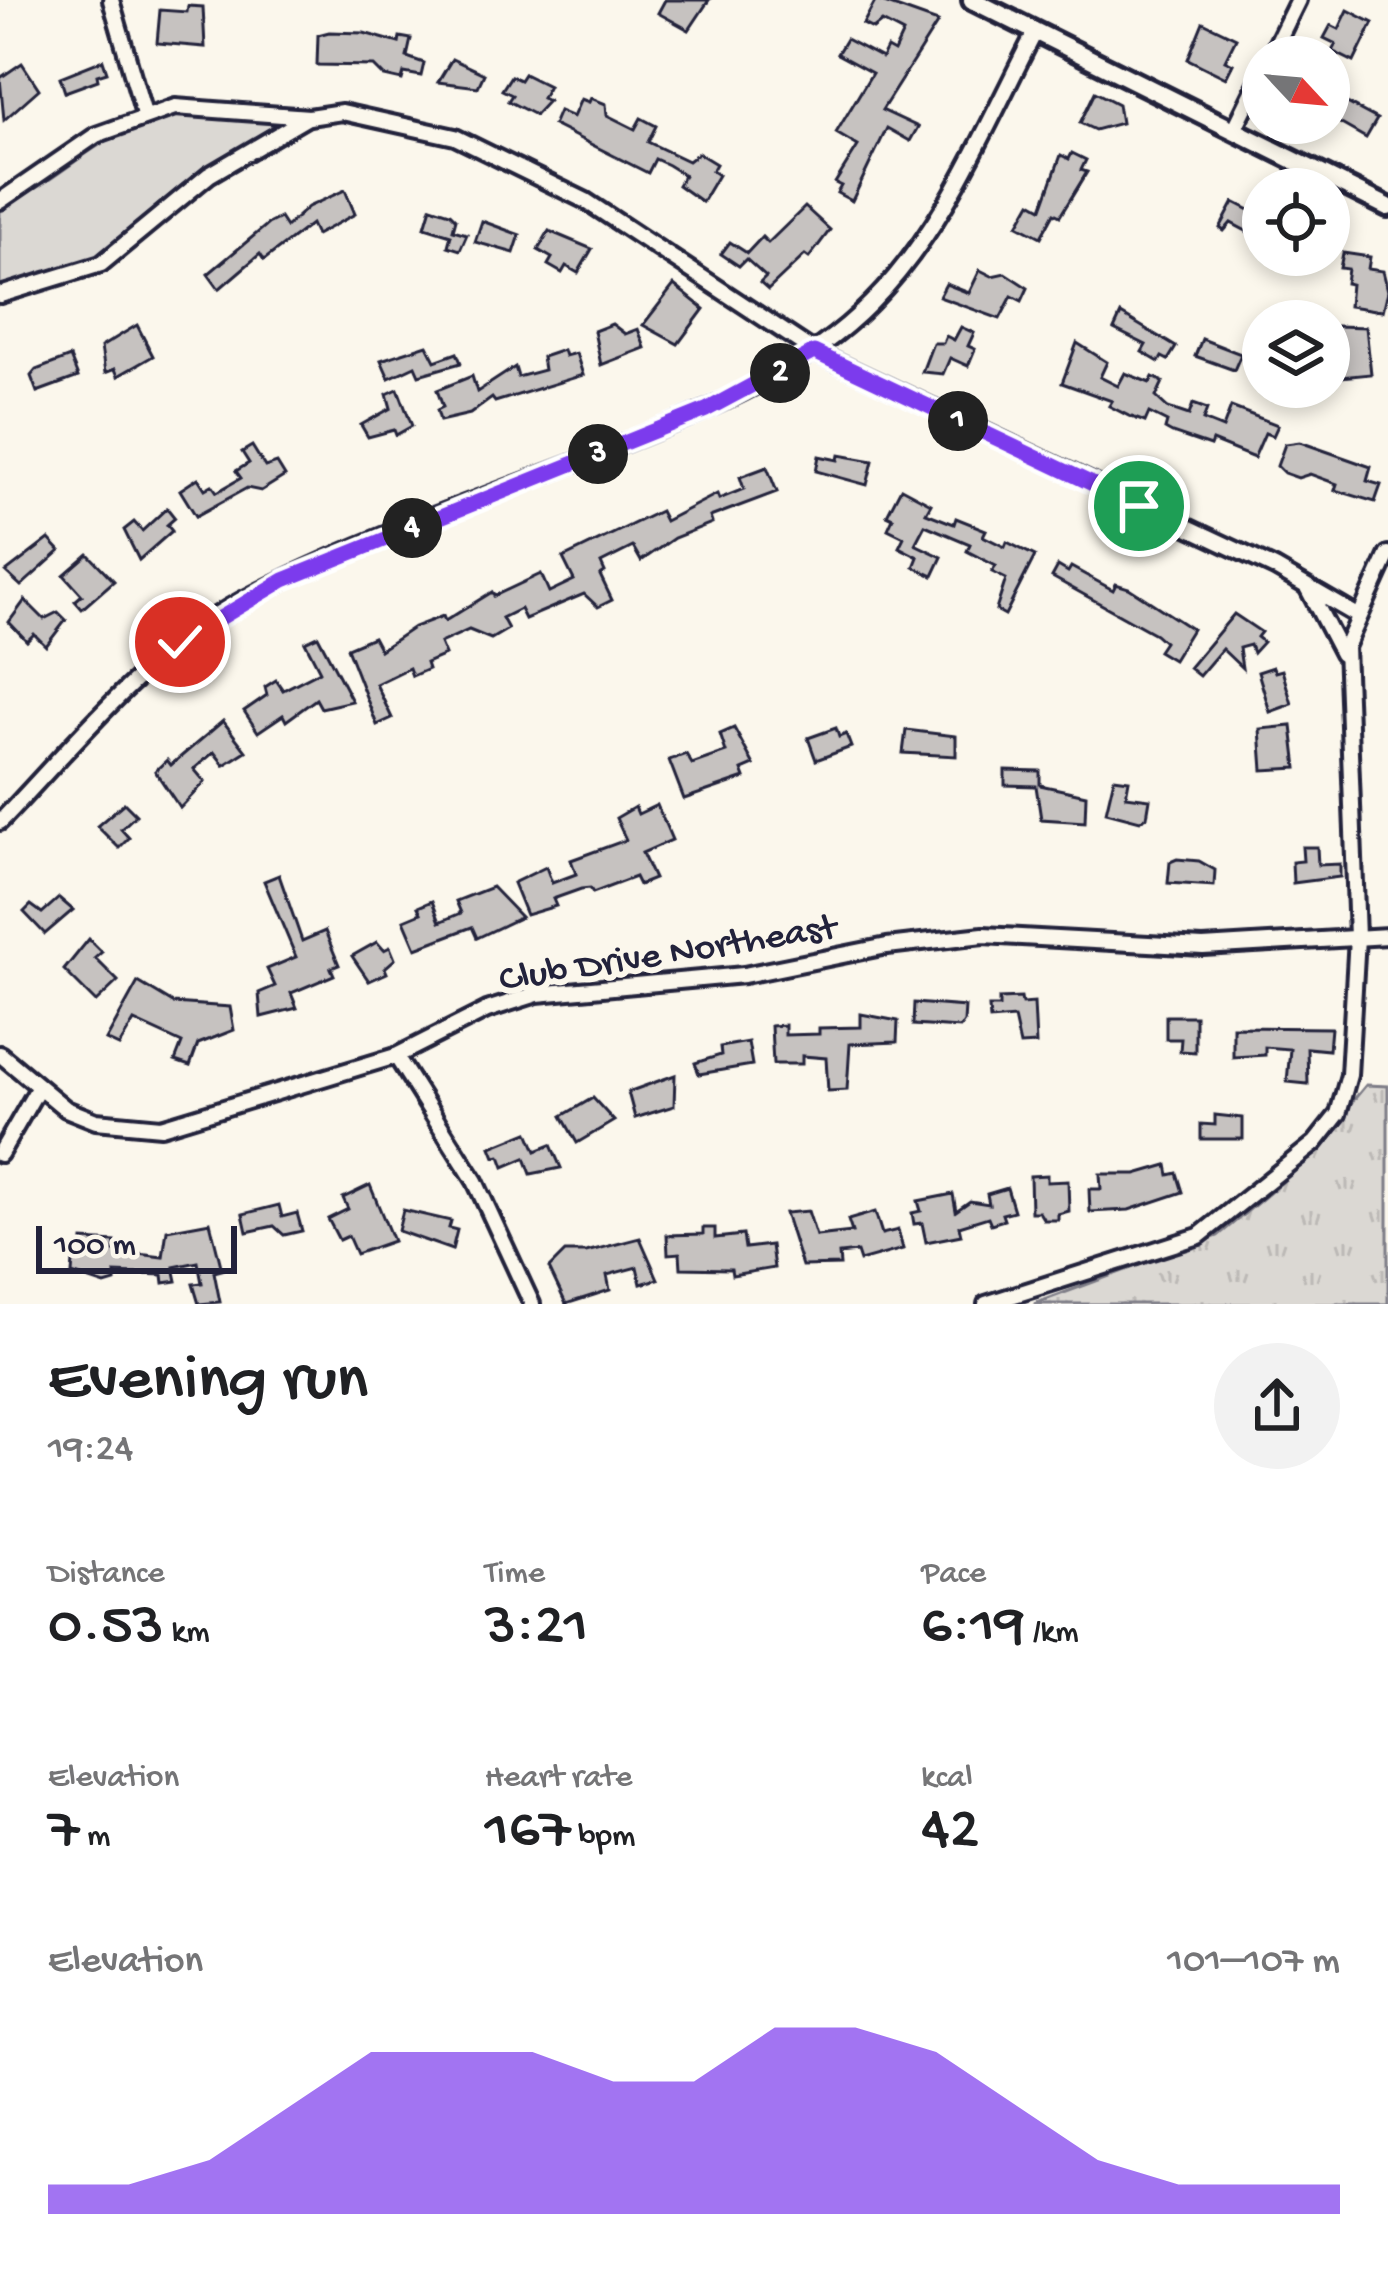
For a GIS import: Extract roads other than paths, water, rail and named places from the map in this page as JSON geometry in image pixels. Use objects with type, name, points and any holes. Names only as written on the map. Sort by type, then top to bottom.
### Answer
[{"type":"main road","points":[[975,1],[1388,207]]},
{"type":"street","points":[[110,0],[144,114]]},
{"type":"street","points":[[1280,36],[1298,0]]},
{"type":"street","points":[[0,822],[146,672],[244,600],[706,410],[814,352],[870,305],[919,247],[1035,32]]},
{"type":"street","points":[[0,200],[96,135],[144,114],[205,106],[309,117],[342,112],[399,121],[517,163],[586,201],[814,352],[1305,585],[1358,616]]},
{"type":"street","points":[[1234,130],[1242,114]]},
{"type":"street","points":[[0,295],[101,263],[209,175],[309,117]]},
{"type":"street","points":[[986,1304],[1199,1236],[1315,1143],[1338,1114],[1349,1076],[1357,937],[1345,657],[1358,616],[1388,554]]},
{"type":"street","points":[[1305,585],[1345,657]]},
{"type":"street","name":"Club Drive Northeast","points":[[0,1054],[37,1090],[96,1121],[161,1127],[396,1056],[487,1010],[537,994],[744,976],[934,939],[1025,934],[1203,947],[1388,936]]},
{"type":"street","points":[[396,1056],[475,1181],[532,1304]]},
{"type":"street","points":[[0,1154],[37,1090]]}]
